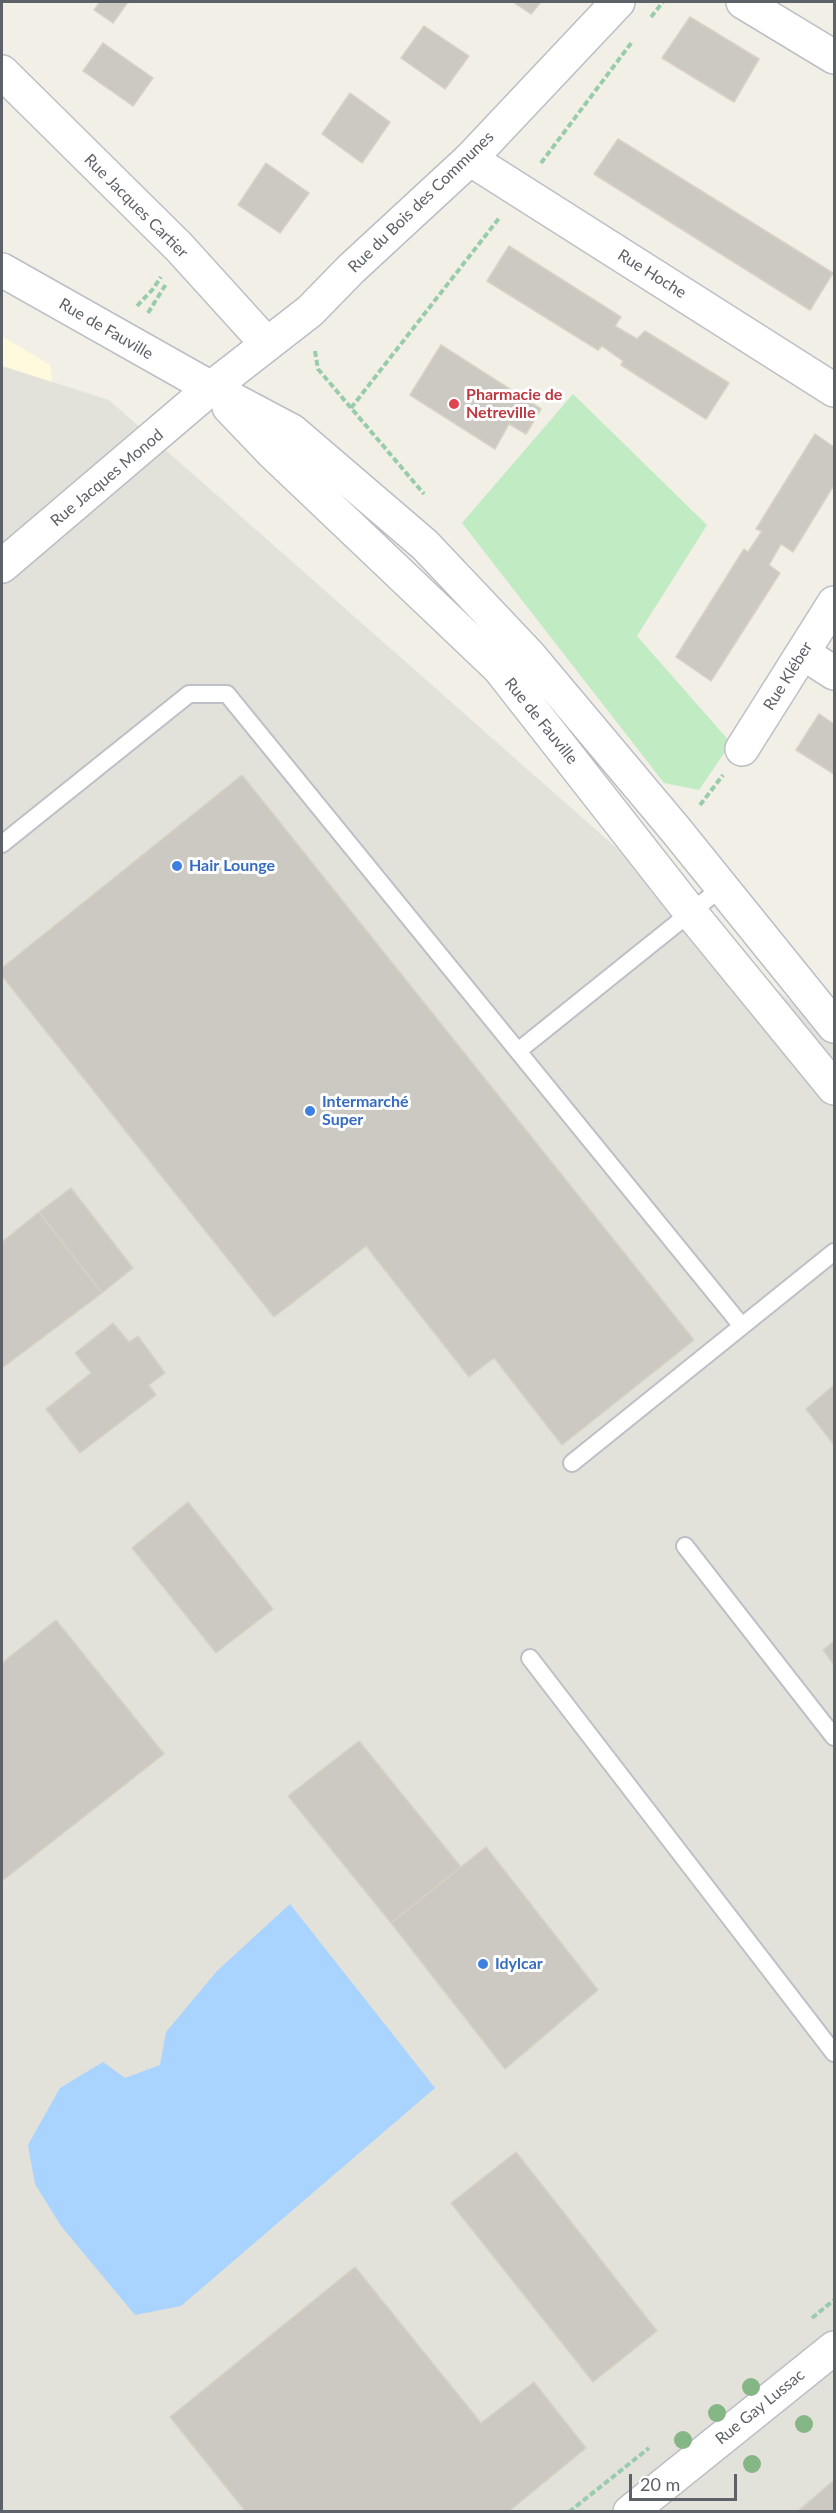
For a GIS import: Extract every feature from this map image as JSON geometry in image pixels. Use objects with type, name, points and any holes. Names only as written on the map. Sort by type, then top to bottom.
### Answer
[{"type":"street","name":"Rue du Bois des Communes","points":[[211,388],[310,311],[351,269],[470,159],[618,2]]},
{"type":"street","points":[[743,2],[834,57]]},
{"type":"street","name":"Rue Jacques Cartier","points":[[2,72],[186,256],[267,344]]},
{"type":"street","name":"Rue Hoche","points":[[470,159],[834,390]]},
{"type":"street","name":"Rue de Fauville","points":[[2,270],[292,431],[425,545],[529,656],[675,830],[834,1026]]},
{"type":"street","name":"Rue de Fauville","points":[[211,388],[273,453],[499,668],[691,913],[834,1088]]},
{"type":"street","name":"Rue Jacques Monod","points":[[8,553],[211,388]]},
{"type":"street","name":"Rue Kléber","points":[[742,749],[834,603]]},
{"type":"street","points":[[803,653],[834,673]]},
{"type":"street","name":"Rue Gay Lussac","points":[[630,2511],[834,2348]]},
{"type":"lane","points":[[2,844],[189,694],[227,694],[741,1325]]},
{"type":"lane","points":[[518,1051],[721,888]]},
{"type":"lane","points":[[572,1463],[834,1252]]},
{"type":"lane","points":[[685,1546],[834,1737]]},
{"type":"lane","points":[[530,1658],[834,2053]]},
{"type":"path","points":[[130,343],[158,295],[186,256]]},
{"type":"shaded area","points":[[2,336],[50,365],[56,407],[2,482]]},
{"type":"shaded area","points":[[2,366],[109,400],[834,1040],[834,2511],[2,2511]]},
{"type":"green space","points":[[573,394],[707,525],[637,636],[731,743],[699,790],[664,783],[462,523]]},
{"type":"water","points":[[290,1904],[435,2088],[181,2306],[135,2315],[61,2226],[35,2184],[28,2145],[60,2088],[103,2062],[125,2078],[160,2065],[166,2032],[217,1971]]},
{"type":"building","points":[[100,2],[128,2],[113,23],[94,10]]},
{"type":"building","points":[[513,2],[541,2],[531,14]]},
{"type":"building","points":[[690,17],[759,59],[734,102],[662,58]]},
{"type":"building","points":[[424,26],[469,56],[445,89],[401,58]]},
{"type":"building","points":[[103,43],[153,78],[133,106],[83,71]]},
{"type":"building","points":[[350,93],[390,122],[362,163],[322,134]]},
{"type":"building","points":[[618,139],[833,273],[810,310],[594,174]]},
{"type":"building","points":[[266,163],[309,193],[280,233],[238,205]]},
{"type":"building","points":[[509,246],[621,317],[615,326],[637,339],[645,331],[729,383],[706,419],[621,365],[623,361],[602,346],[598,350],[487,281]]},
{"type":"building","points":[[441,345],[541,409],[526,434],[509,424],[495,449],[410,395]]},
{"type":"building","points":[[815,434],[834,447],[834,485],[793,552],[781,544],[769,565],[780,573],[711,681],[676,657],[744,549],[748,552],[762,531],[756,529]]},
{"type":"building","points":[[819,714],[834,724],[834,774],[796,750]]},
{"type":"building","name":"Intermarché Super","points":[[242,775],[694,1340],[562,1445],[494,1358],[469,1377],[366,1246],[274,1317],[2,976],[2,968]]},
{"type":"building","points":[[71,1188],[133,1268],[102,1293],[39,1212]]},
{"type":"building","points":[[39,1212],[102,1293],[2,1368],[2,1242]]},
{"type":"building","points":[[113,1323],[129,1342],[138,1336],[165,1373],[149,1385],[156,1395],[80,1453],[46,1409],[91,1373],[75,1353]]},
{"type":"building","points":[[834,1385],[834,1445],[806,1409]]},
{"type":"building","points":[[188,1502],[273,1609],[216,1653],[132,1548]]},
{"type":"building","points":[[56,1620],[164,1754],[2,1881],[2,1663]]},
{"type":"building","points":[[834,1641],[834,1665],[823,1650]]},
{"type":"building","points":[[359,1741],[461,1867],[391,1923],[288,1796]]},
{"type":"building","points":[[486,1847],[598,1990],[505,2069],[391,1923]]},
{"type":"building","points":[[516,2152],[657,2331],[593,2382],[451,2203]]},
{"type":"building","points":[[355,2267],[481,2423],[534,2382],[586,2448],[508,2512],[246,2512],[170,2417]]},
{"type":"building","points":[[834,2480],[834,2512],[797,2512]]},
{"type":"place","name":"Pharmacie de Netreville","points":[[454,404]]},
{"type":"place","name":"Hair Lounge","points":[[177,866]]},
{"type":"place","name":"Intermarché Super","points":[[310,1111]]},
{"type":"place","name":"Idylcar","points":[[483,1964]]}]
